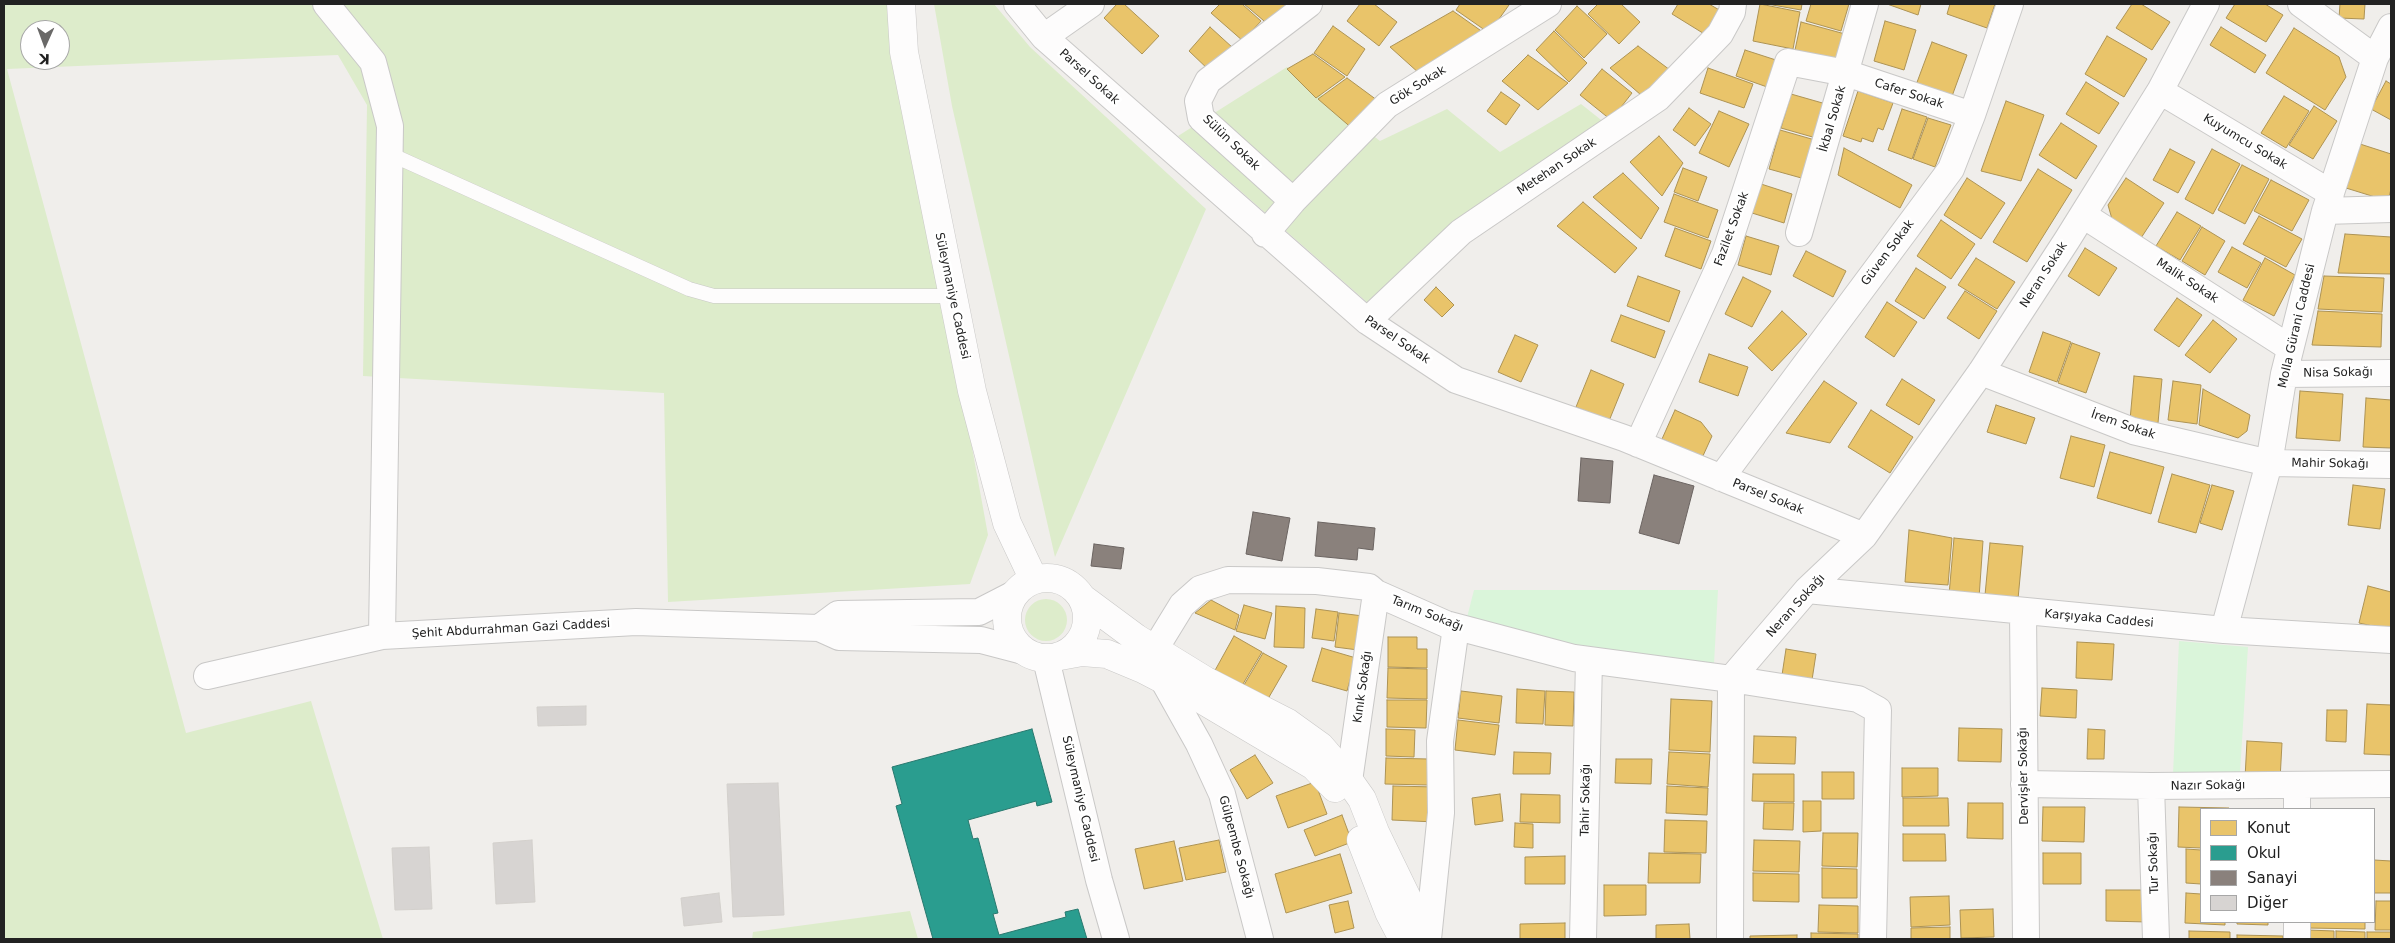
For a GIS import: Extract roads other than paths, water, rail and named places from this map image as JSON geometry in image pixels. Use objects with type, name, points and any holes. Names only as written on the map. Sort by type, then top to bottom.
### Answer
[{"type":"street","points":[[326,4],[373,62],[390,126],[382,636]]},
{"type":"street","name":"Süleymaniye Caddesi","points":[[901,4],[904,52],[972,392],[1024,587]]},
{"type":"street","name":"Parsel Sokak","points":[[1017,4],[1044,37],[1265,234],[1367,321],[1456,380],[1638,444],[1864,536]]},
{"type":"street","points":[[1044,37],[1091,4]]},
{"type":"street","name":"Sülün Sokak","points":[[1293,201],[1201,118],[1198,101],[1208,81],[1309,4]]},
{"type":"street","name":"Gök Sokak","points":[[1265,234],[1293,201],[1387,105],[1548,4]]},
{"type":"street","name":"Metehan Sokak","points":[[1367,321],[1461,232],[1658,98],[1720,34],[1732,12],[1733,4]]},
{"type":"street","name":"İkbal Sokak","points":[[1799,233],[1865,4]]},
{"type":"street","name":"Güven Sokak","points":[[1721,478],[1951,169],[1972,115],[2010,4]]},
{"type":"street","name":"Neran Sokak","points":[[1864,536],[1981,372],[2083,215],[2160,91],[2206,4]]},
{"type":"street","points":[[2301,4],[2375,58]]},
{"type":"street","name":"Molla Gürani Caddesi","points":[[2224,630],[2269,463],[2284,374],[2328,202],[2375,58],[2391,28]]},
{"type":"street","name":"Fazilet Sokak","points":[[1638,444],[1725,254],[1788,62],[1846,73]]},
{"type":"street","name":"Cafer Sokak","points":[[1846,73],[1972,115]]},
{"type":"street","name":"Kuyumcu Sokak","points":[[2160,91],[2328,202]]},
{"type":"street","points":[[2328,202],[2391,209]]},
{"type":"street","name":"Malik Sokak","points":[[2083,215],[2290,348]]},
{"type":"street","name":"İrem Sokak","points":[[1981,372],[2133,430],[2269,463]]},
{"type":"street","name":"Nisa Sokağı","points":[[2284,374],[2391,373]]},
{"type":"street","name":"Mahir Sokağı","points":[[2269,463],[2391,466]]},
{"type":"street","name":"Neran Sokağı","points":[[1730,679],[1807,590],[1864,536]]},
{"type":"street","points":[[1403,939],[1389,912],[1353,820],[1339,794],[1325,776],[1314,766],[1162,678],[1106,654],[1082,652],[1043,655],[981,640],[839,638],[819,628],[838,614],[979,612],[1024,587],[1047,578],[1061,580],[1073,588],[1082,598],[1155,649],[1206,681],[1288,723],[1320,746],[1362,799],[1375,832],[1427,939]]},
{"type":"street","name":"Tarım Sokağı","points":[[1155,649],[1182,605],[1200,589],[1228,580],[1317,581],[1369,587],[1376,593],[1456,627],[1574,658],[1730,679],[1858,699],[1878,710],[1873,939]]},
{"type":"street","points":[[1024,587],[1007,612],[1008,631],[1014,642],[1043,655],[1072,649],[1084,632],[1086,611],[1082,598]]},
{"type":"street","name":"Karşıyaka Caddesi","points":[[1807,590],[2224,630],[2391,640]]},
{"type":"street","name":"Kınık Sokağı","points":[[1349,781],[1376,593]]},
{"type":"street","name":"Dervişler Sokağı","points":[[2023,612],[2026,939]]},
{"type":"street","name":"Şehit Abdurrahman Gazi Caddesi","points":[[207,676],[382,636],[636,622],[819,628]]},
{"type":"street","points":[[1427,939],[1441,813],[1440,741],[1456,627]]},
{"type":"street","name":"Süleymaniye Caddesi","points":[[1043,655],[1099,880],[1116,939]]},
{"type":"street","name":"Tahir Sokağı","points":[[1583,939],[1589,660]]},
{"type":"street","name":"Gülpembe Sokağı","points":[[1162,678],[1199,744],[1222,794],[1260,939]]},
{"type":"street","points":[[1730,679],[1730,939]]},
{"type":"street","name":"Nazır Sokağı","points":[[2024,784],[2151,786],[2297,797],[2391,784]]},
{"type":"street","name":"Tur Sokağı","points":[[2151,786],[2156,939]]},
{"type":"street","points":[[2297,923],[2297,939]]},
{"type":"lane","points":[[390,154],[689,289],[714,296],[952,296]]}]
